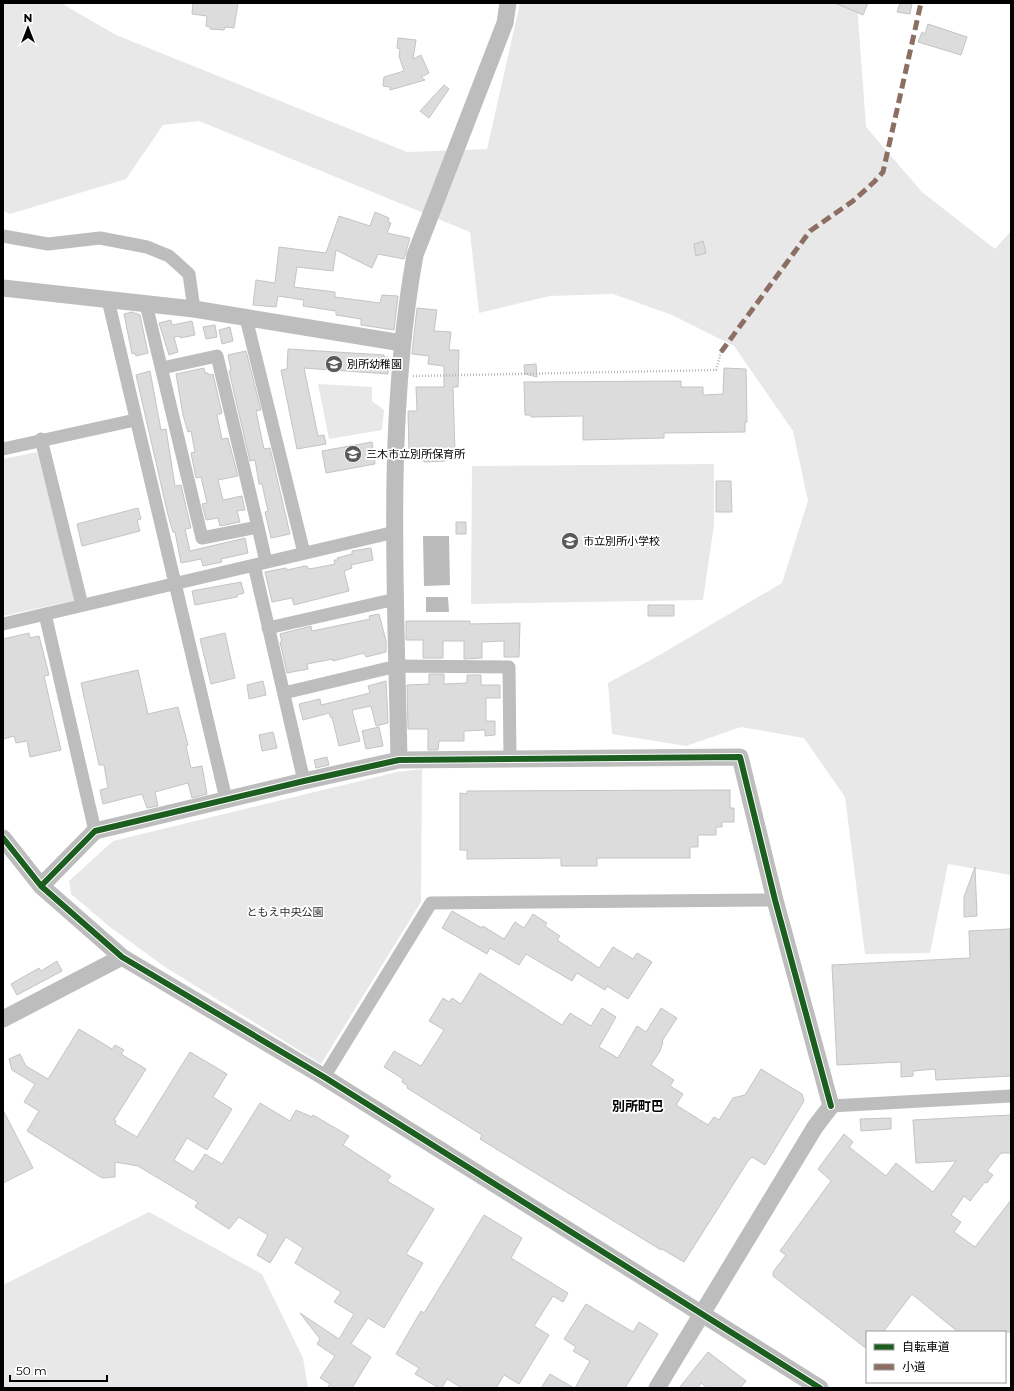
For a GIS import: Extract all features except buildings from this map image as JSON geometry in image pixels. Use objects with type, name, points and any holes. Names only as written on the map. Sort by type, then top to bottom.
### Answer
[{"type":"street","points":[[399,760],[394,532],[395,467],[402,343],[415,255],[505,23],[508,3]]},
{"type":"street","points":[[3,236],[48,244],[100,238],[147,247],[170,256],[189,274],[194,309]]},
{"type":"street","points":[[3,288],[194,309],[402,343]]},
{"type":"street","points":[[108,300],[135,420],[226,799]]},
{"type":"street","points":[[146,304],[202,538],[258,527]]},
{"type":"street","points":[[246,318],[304,553]]},
{"type":"street","points":[[162,368],[217,356],[258,527],[260,563],[268,628],[304,781]]},
{"type":"street","points":[[4,446],[42,440],[135,420]]},
{"type":"street","points":[[42,440],[82,605]]},
{"type":"street","points":[[3,624],[394,532]]},
{"type":"street","points":[[268,628],[396,599]]},
{"type":"street","points":[[45,614],[95,831]]},
{"type":"street","points":[[284,693],[397,666],[509,667],[510,759]]},
{"type":"street","points":[[41,886],[95,831],[226,799],[399,760],[740,758],[775,900],[831,1106]]},
{"type":"street","points":[[3,838],[41,886],[122,957],[324,1076],[820,1388]]},
{"type":"street","points":[[324,1076],[430,903],[775,900]]},
{"type":"street","points":[[3,1019],[122,957]]},
{"type":"street","points":[[657,1388],[815,1127],[831,1106],[1011,1096]]},
{"type":"path","points":[[400,376],[716,370],[721,352]]},
{"type":"green space","points":[[3,3],[61,3],[116,35],[407,152],[487,149],[520,3],[857,3],[866,127],[922,192],[995,249],[1011,231],[1011,875],[948,864],[930,953],[865,954],[845,797],[804,738],[741,727],[686,746],[612,734],[608,683],[656,657],[782,583],[808,501],[793,431],[734,346],[672,315],[613,294],[550,296],[479,313],[470,232],[199,121],[163,125],[126,179],[10,214],[3,211]]},
{"type":"green space","points":[[318,384],[372,387],[372,401],[384,410],[382,430],[329,439]]},
{"type":"green space","points":[[37,452],[76,600],[3,616],[3,459]]},
{"type":"green space","points":[[714,464],[714,525],[703,600],[471,604],[472,466]]},
{"type":"green space","name":"ともえ中央公園","points":[[422,769],[421,902],[321,1064],[165,967],[110,927],[71,894],[69,881],[113,841],[397,772]]},
{"type":"green space","points":[[149,1212],[262,1274],[303,1358],[308,1388],[3,1388],[3,1285]]},
{"type":"shaded area","points":[[423,536],[449,536],[450,585],[424,586]]},
{"type":"shaded area","points":[[426,597],[448,597],[449,612],[426,612]]},
{"type":"marked path","points":[[721,352],[810,231],[853,201],[883,172],[921,3]]},
{"type":"cycle path","points":[[41,886],[95,831],[399,760],[740,757],[775,900],[831,1106]]},
{"type":"cycle path","points":[[3,838],[41,886],[122,957],[324,1077],[820,1388]]},
{"type":"place","name":"別所幼稚園","points":[[334,364]]},
{"type":"place","name":"三木市立別所保育所","points":[[353,454]]},
{"type":"place","name":"市立別所小学校","points":[[570,541]]},
{"type":"district","name":"別所町巴","points":[[638,1106]]}]
